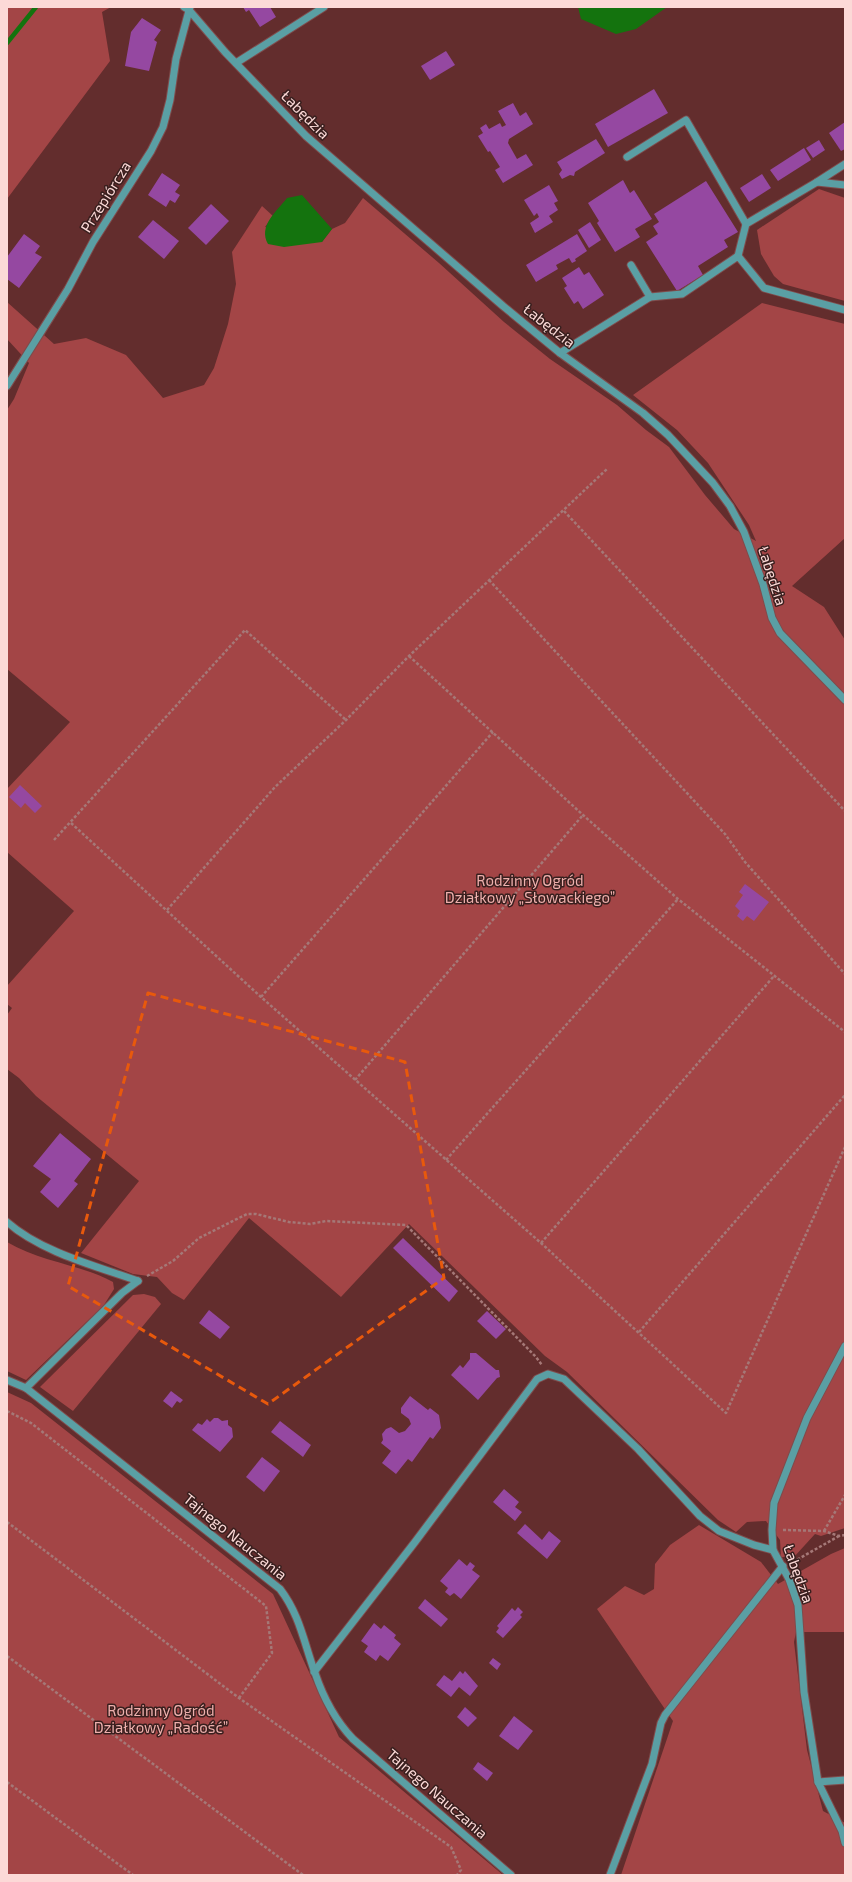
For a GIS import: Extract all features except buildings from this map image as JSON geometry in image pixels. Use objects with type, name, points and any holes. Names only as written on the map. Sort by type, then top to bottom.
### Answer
[{"type":"street","points":[[236,63],[324,7]]},
{"type":"street","name":"Łabędzia","points":[[188,8],[236,63],[306,136],[503,306],[560,353],[643,414],[668,435],[713,483],[730,506],[744,532],[763,584],[772,618],[780,633],[845,700]]},
{"type":"street","name":"Przepiórcza","points":[[7,386],[68,289],[93,242],[151,151],[163,127],[170,100],[176,59],[188,8]]},
{"type":"street","points":[[560,353],[650,297],[682,294],[738,256],[746,224],[686,120],[626,157]]},
{"type":"street","points":[[746,224],[845,164]]},
{"type":"street","points":[[817,182],[845,185]]},
{"type":"street","points":[[738,256],[764,288],[845,310]]},
{"type":"street","points":[[631,265],[650,297]]},
{"type":"street","points":[[7,1222],[21,1234],[43,1246],[138,1281]]},
{"type":"street","points":[[26,1388],[122,1293],[138,1281]]},
{"type":"street","name":"Łabędzia","points":[[845,1346],[807,1418],[774,1503],[772,1530],[773,1550],[783,1566],[798,1605],[804,1692],[818,1782],[835,1814],[845,1843]]},
{"type":"street","points":[[314,1672],[415,1542],[537,1379],[548,1374],[564,1379],[570,1384],[638,1449],[700,1516],[719,1531],[754,1545],[773,1550]]},
{"type":"street","name":"Tajnego Nauczania","points":[[7,1380],[26,1388],[280,1589],[295,1611],[314,1672],[335,1716],[353,1739],[511,1875]]},
{"type":"street","points":[[610,1875],[652,1764],[665,1716],[783,1566]]},
{"type":"street","points":[[818,1782],[845,1780]]},
{"type":"path","points":[[167,910],[275,787],[346,720],[409,656],[608,468]]},
{"type":"path","points":[[564,511],[845,811]]},
{"type":"path","points":[[489,580],[725,834],[745,862],[845,974]]},
{"type":"path","points":[[54,840],[245,630],[346,720]]},
{"type":"path","points":[[409,656],[583,815],[678,899],[845,1032]]},
{"type":"path","points":[[261,997],[493,732]]},
{"type":"path","points":[[355,1080],[583,815]]},
{"type":"path","points":[[71,823],[261,997],[541,1243],[726,1413],[845,1148]]},
{"type":"path","points":[[446,1160],[678,899]]},
{"type":"path","points":[[541,1243],[774,976]]},
{"type":"path","points":[[639,1332],[845,1095]]},
{"type":"path","points":[[138,1281],[172,1261],[199,1238],[247,1214],[256,1214],[289,1222],[310,1224],[326,1220],[406,1225],[536,1356],[548,1374]]},
{"type":"path","points":[[7,1411],[32,1423],[266,1606],[272,1653],[239,1698]]},
{"type":"path","points":[[824,1531],[845,1495]]},
{"type":"path","points":[[7,1522],[239,1698],[451,1847],[461,1870],[458,1875]]},
{"type":"path","points":[[772,1530],[824,1531],[839,1536]]},
{"type":"path","points":[[783,1566],[796,1561],[839,1536],[845,1535]]},
{"type":"path","points":[[7,1656],[303,1875]]},
{"type":"path","points":[[7,1782],[133,1875]]},
{"type":"highlighted area","points":[[148,993],[405,1062],[444,1278],[268,1404],[68,1286]]},
{"type":"green space","points":[[7,7],[111,7],[102,12],[110,61],[7,199]]},
{"type":"green space","points":[[819,189],[845,198],[845,301],[783,284],[774,276],[761,254],[757,230]]},
{"type":"green space","name":"Rodzinny Ogród Działkowy „Słowackiego”","points":[[363,198],[439,263],[504,322],[550,359],[617,405],[646,430],[669,447],[705,495],[734,529],[756,541],[749,525],[708,463],[677,430],[633,395],[762,303],[845,324],[845,538],[792,586],[824,607],[845,640],[845,1528],[821,1536],[815,1534],[794,1557],[781,1557],[780,1540],[766,1521],[747,1522],[736,1532],[718,1520],[567,1372],[545,1356],[409,1224],[341,1297],[249,1218],[184,1300],[172,1293],[157,1277],[133,1274],[81,1253],[139,1181],[36,1096],[19,1078],[7,1069],[7,1015],[12,1008],[7,1004],[7,986],[74,911],[7,852],[7,789],[70,722],[7,669],[7,410],[14,399],[29,363],[7,339],[7,302],[54,344],[86,338],[126,355],[163,398],[204,385],[214,368],[228,324],[236,284],[232,252],[262,206],[273,216],[265,227],[322,242],[332,229],[345,223]]},
{"type":"green space","points":[[7,1242],[20,1249],[46,1259],[100,1276],[113,1282],[114,1289],[104,1305],[26,1380],[7,1371]]},
{"type":"green space","points":[[144,1294],[155,1297],[161,1304],[73,1411],[40,1387],[133,1295]]},
{"type":"green space","name":"Rodzinny Ogród Działkowy „Radość”","points":[[7,1392],[31,1403],[273,1594],[339,1737],[503,1875],[7,1875]]},
{"type":"green space","points":[[699,1525],[761,1562],[778,1584],[831,1554],[845,1548],[845,1632],[796,1632],[794,1642],[807,1750],[823,1811],[845,1823],[845,1875],[621,1875],[673,1721],[597,1609],[625,1586],[644,1595],[654,1589],[655,1564],[670,1545]]},
{"type":"shaded area","points":[[578,7],[667,7],[636,29],[616,34],[581,19]]},
{"type":"shaded area","points":[[302,195],[332,229],[322,242],[284,247],[268,244],[265,237],[265,231],[274,214],[287,198]]},
{"type":"waterway","points":[[7,43],[36,7]]}]
